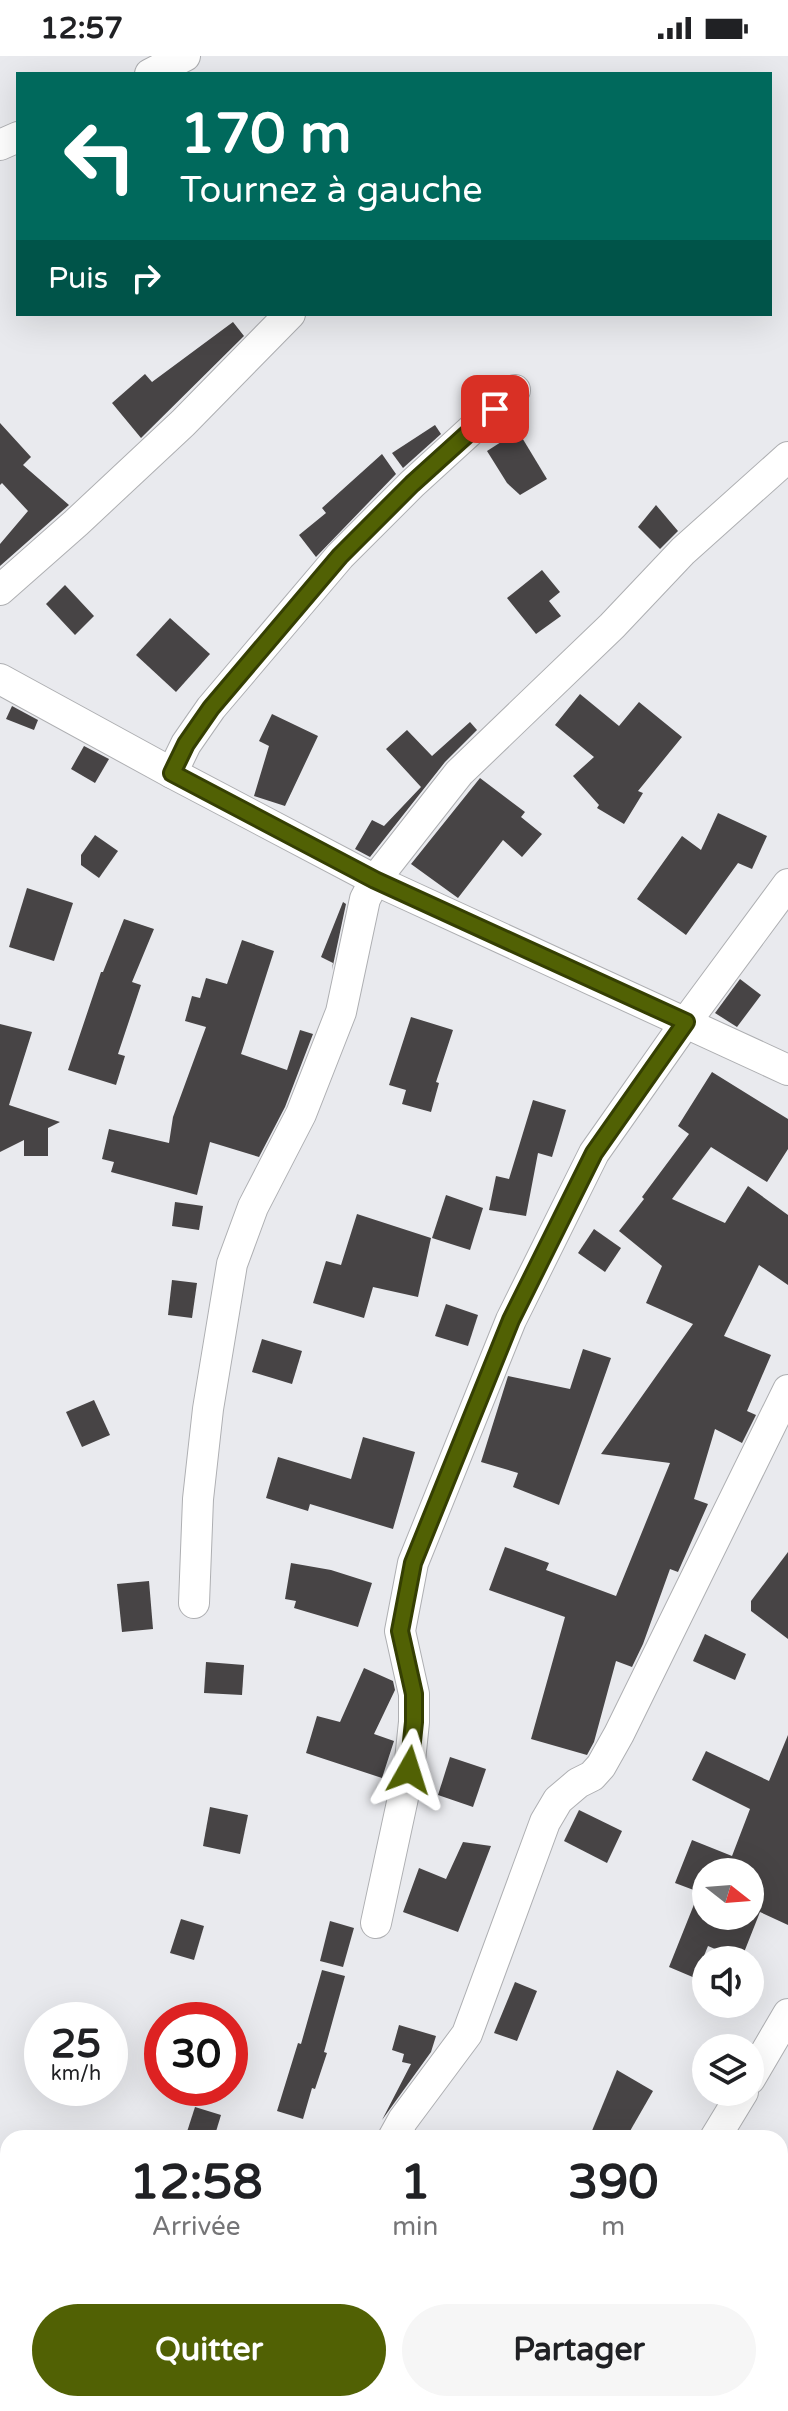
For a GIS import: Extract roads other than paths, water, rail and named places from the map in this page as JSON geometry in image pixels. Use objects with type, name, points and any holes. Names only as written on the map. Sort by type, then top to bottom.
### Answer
[{"type":"street","points":[[154,72],[185,56]]},
{"type":"street","points":[[0,590],[183,423],[288,316]]},
{"type":"street","points":[[172,773],[186,744],[211,708],[340,556],[412,484],[515,390]]},
{"type":"street","points":[[194,1603],[198,1499],[208,1409],[232,1264],[253,1207],[301,1114],[341,1012],[365,899],[375,880],[459,773],[612,626],[683,551],[788,457]]},
{"type":"street","points":[[0,679],[375,880],[788,1070]]},
{"type":"street","points":[[376,1923],[409,1770],[414,1722],[414,1694],[400,1631],[413,1563],[511,1320],[594,1153],[788,884]]},
{"type":"street","points":[[397,2130],[467,2034],[545,1822],[558,1800],[601,1766],[788,1390]]},
{"type":"street","points":[[764,2055],[788,2014]]},
{"type":"street","points":[[720,2130],[734,2106]]}]
